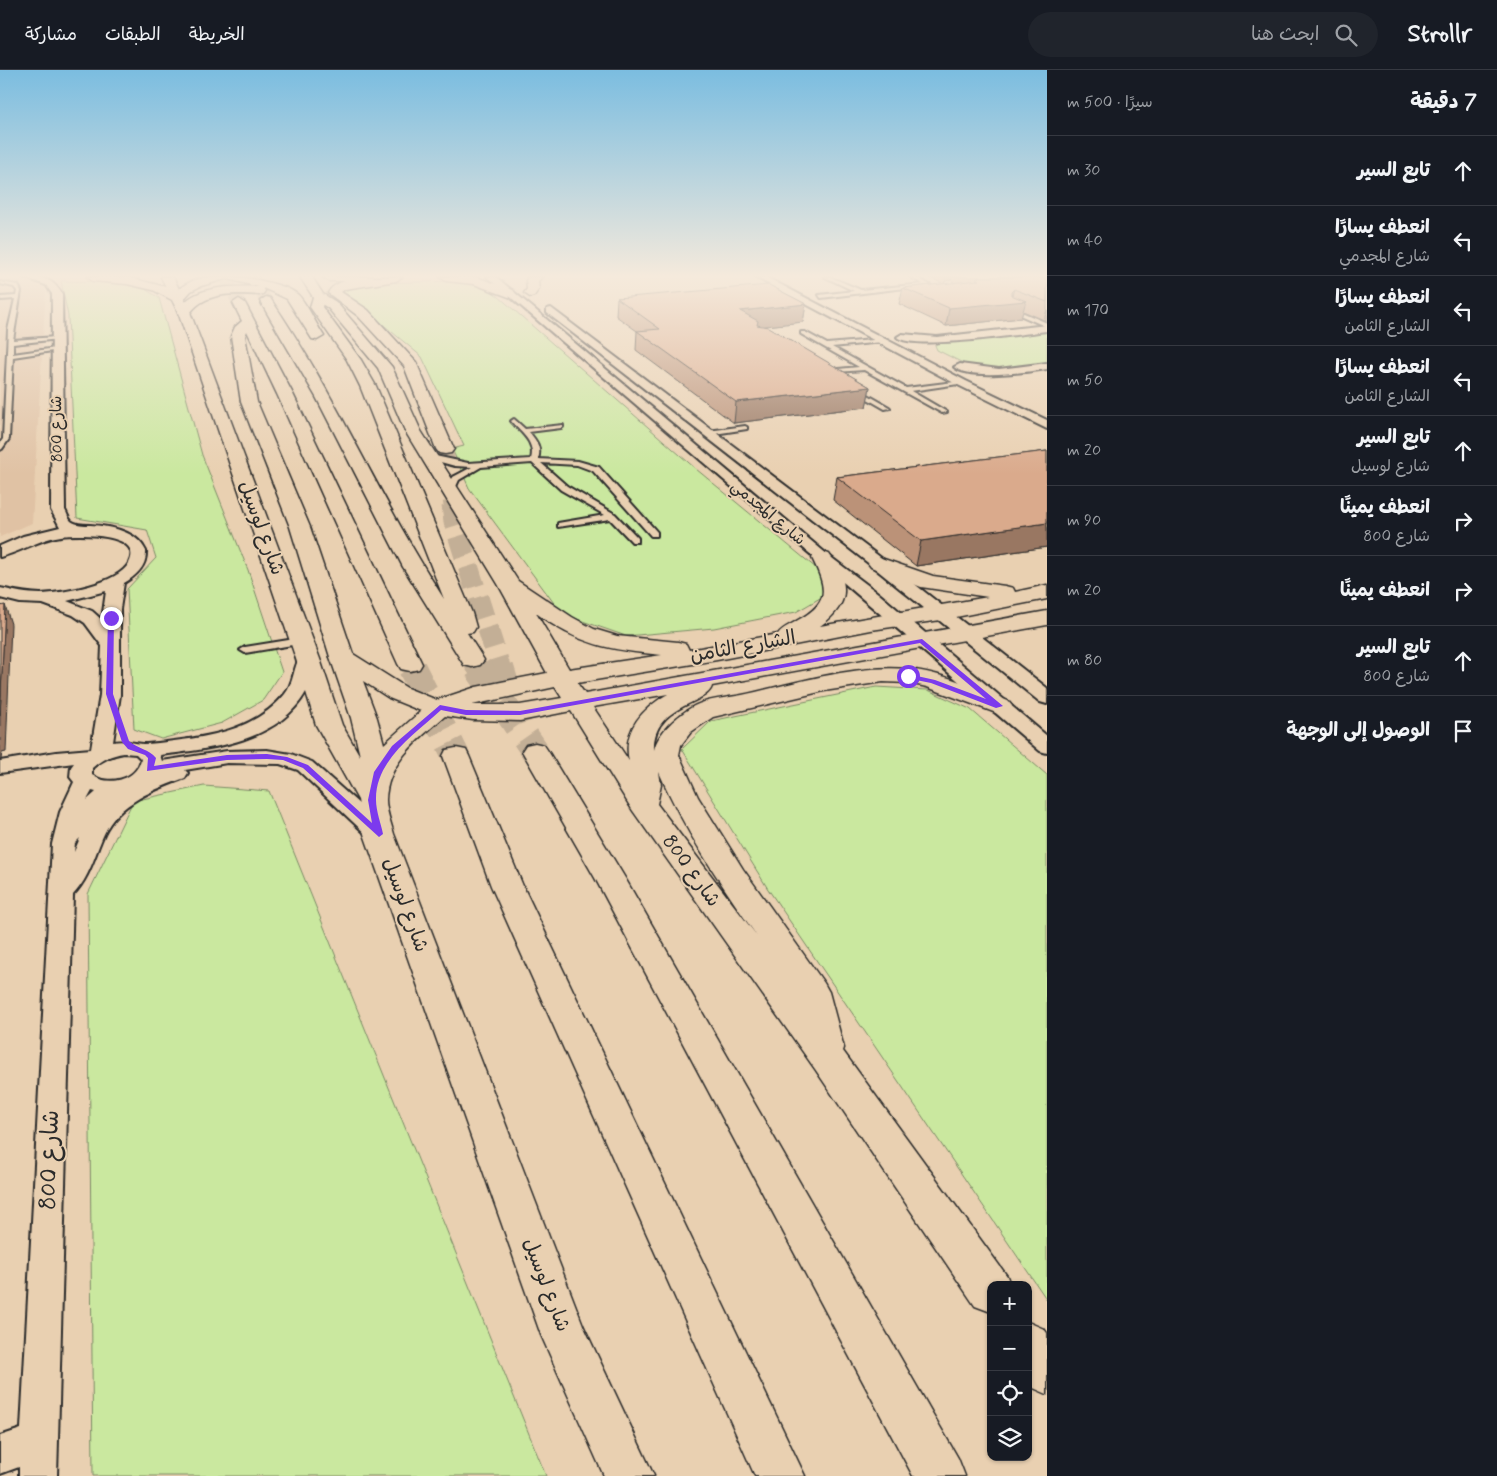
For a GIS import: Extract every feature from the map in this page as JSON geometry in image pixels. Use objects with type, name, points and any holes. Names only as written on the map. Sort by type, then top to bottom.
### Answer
[{"type":"main road","name":"شارع لوسيل","points":[[195,343],[305,650],[329,725],[375,817],[564,1335],[628,1476]]},
{"type":"main road","points":[[239,343],[249,402],[300,527],[364,718],[378,772]]},
{"type":"main road","points":[[259,343],[285,394],[410,664]]},
{"type":"main road","points":[[291,343],[324,397],[413,567],[469,656],[461,613],[368,386],[354,360],[342,343]]},
{"type":"main road","points":[[324,343],[336,356],[354,360]]},
{"type":"main road","points":[[364,343],[385,367],[412,431],[437,453]]},
{"type":"main road","points":[[390,343],[410,365],[450,491],[509,584],[561,678]]},
{"type":"main road","points":[[778,641],[810,623],[832,603],[834,587],[822,558]]},
{"type":"main road","points":[[878,564],[930,582],[1038,594]]},
{"type":"main road","points":[[509,584],[572,626],[596,638],[721,664]]},
{"type":"main road","name":"الشارع الثامن","points":[[342,657],[400,694],[440,707],[466,713],[520,713],[578,702],[721,664],[778,641],[1038,594]]},
{"type":"main road","name":"الشارع الثامن","points":[[375,817],[378,772],[395,747],[440,707],[476,694],[561,678],[721,664],[922,641],[1047,618]]},
{"type":"main road","points":[[643,805],[646,782],[640,749],[641,737],[646,724],[655,714],[721,664]]},
{"type":"main road","points":[[828,1059],[812,992],[732,876],[684,797],[666,755],[668,745],[682,726],[704,711],[824,684],[883,675],[908,676],[933,681],[999,706]]},
{"type":"main road","name":"شارع 800","points":[[561,678],[643,805],[828,1059],[987,1285]]},
{"type":"main road","points":[[535,751],[610,878],[940,1476]]},
{"type":"main road","points":[[456,756],[507,886],[780,1476]]},
{"type":"main road","points":[[1032,1350],[1047,1371]]},
{"type":"street","name":"شارع المجدمي","points":[[575,343],[822,558],[898,619],[1047,747]]},
{"type":"street","name":"شارع المجدمي","points":[[594,343],[941,613],[1047,698]]},
{"type":"street","points":[[896,343],[962,383],[1047,425]]},
{"type":"street","points":[[912,343],[926,350],[928,344],[931,343]]},
{"type":"street","name":"شارع 800","points":[[56,345],[58,510]]},
{"type":"street","points":[[999,372],[992,376],[992,384],[956,365],[999,372],[1047,366]]},
{"type":"street","points":[[36,537],[58,510],[64,523],[80,531]]},
{"type":"street","points":[[0,594],[17,598],[42,599],[86,592],[116,581],[129,572],[137,563],[140,554],[136,546],[128,539],[115,534],[80,531],[36,537],[4,548]]},
{"type":"street","name":"شارع 800","points":[[39,1459],[63,844],[71,812],[90,764],[110,694],[111,602],[116,581]]},
{"type":"street","points":[[42,599],[82,611],[91,616],[110,645]]},
{"type":"street","points":[[141,756],[227,738],[263,724],[280,712],[295,694],[305,650]]},
{"type":"street","name":"شارع 800","points":[[110,694],[122,734],[126,742],[141,756]]},
{"type":"street","points":[[0,777],[51,768],[90,764],[111,749],[141,756],[267,756],[284,758],[305,766],[375,817]]},
{"type":"street","points":[[90,764],[96,787],[113,788],[138,780],[141,756]]},
{"type":"street","points":[[62,892],[82,868],[92,834],[120,803],[134,793],[166,777],[227,757]]},
{"type":"street","points":[[0,767],[56,758],[90,764]]},
{"type":"street","points":[[63,844],[86,814],[113,788]]},
{"type":"street","points":[[0,1455],[39,1459]]},
{"type":"lane","points":[[0,448],[6,440],[10,343]]},
{"type":"lane","points":[[19,343],[56,345]]},
{"type":"lane","points":[[821,343],[944,412]]},
{"type":"lane","points":[[827,346],[845,343]]},
{"type":"lane","points":[[10,356],[56,345]]},
{"type":"lane","points":[[0,368],[10,366]]},
{"type":"lane","points":[[835,374],[865,368]]},
{"type":"lane","points":[[905,390],[962,383]]},
{"type":"lane","points":[[847,385],[887,408]]},
{"type":"lane","points":[[0,413],[8,412]]},
{"type":"lane","points":[[514,421],[537,447],[538,454],[534,461]]},
{"type":"lane","points":[[522,431],[561,426]]},
{"type":"lane","points":[[708,432],[745,428]]},
{"type":"lane","points":[[437,453],[452,464],[482,466],[534,461],[578,463],[596,470],[654,534]]},
{"type":"lane","points":[[534,461],[564,488],[612,516],[635,540]]},
{"type":"lane","points":[[450,491],[456,479],[482,466]]},
{"type":"lane","points":[[561,525],[612,516]]},
{"type":"lane","points":[[245,650],[305,650]]},
{"type":"shaded area","points":[[0,343],[43,343],[32,523],[0,537]]},
{"type":"green space","points":[[69,343],[171,343],[202,455],[248,570],[282,672],[263,700],[222,723],[161,739],[134,729],[127,589],[156,558],[147,530],[77,518]]},
{"type":"green space","points":[[405,343],[551,343],[696,469],[839,587],[796,612],[714,628],[626,636],[562,614],[469,488],[452,449],[464,446],[422,357]]},
{"type":"green space","points":[[940,343],[1047,343],[1047,363],[991,369],[965,364],[937,350],[935,345]]},
{"type":"green space","points":[[876,687],[928,690],[970,709],[1047,775],[1047,1300],[768,889],[682,749],[711,721]]},
{"type":"green space","points":[[204,786],[269,791],[546,1476],[93,1476],[88,894],[133,801]]},
{"type":"building","points":[[653,343],[795,343],[870,387],[736,402]]},
{"type":"building","points":[[1047,451],[1047,523],[921,541],[837,477]]},
{"type":"building","points":[[5,605],[0,716],[0,606]]},
{"type":"tunnel","points":[[445,449],[452,506]]},
{"type":"tunnel","points":[[452,505],[454,522],[501,670]]},
{"type":"tunnel","points":[[472,660],[479,670]]},
{"type":"tunnel","points":[[410,664],[456,756]]},
{"type":"tunnel","points":[[478,668],[535,751]]},
{"type":"tunnel","points":[[500,668],[518,725]]},
{"type":"route","points":[[111,618],[110,694],[119,726],[126,742],[131,747],[143,750],[152,758],[150,769],[227,757],[267,756],[284,758],[305,766],[379,834],[372,800],[378,772],[395,747],[440,707],[466,713],[520,713],[726,674],[922,641],[999,706],[933,681],[908,676]]}]
